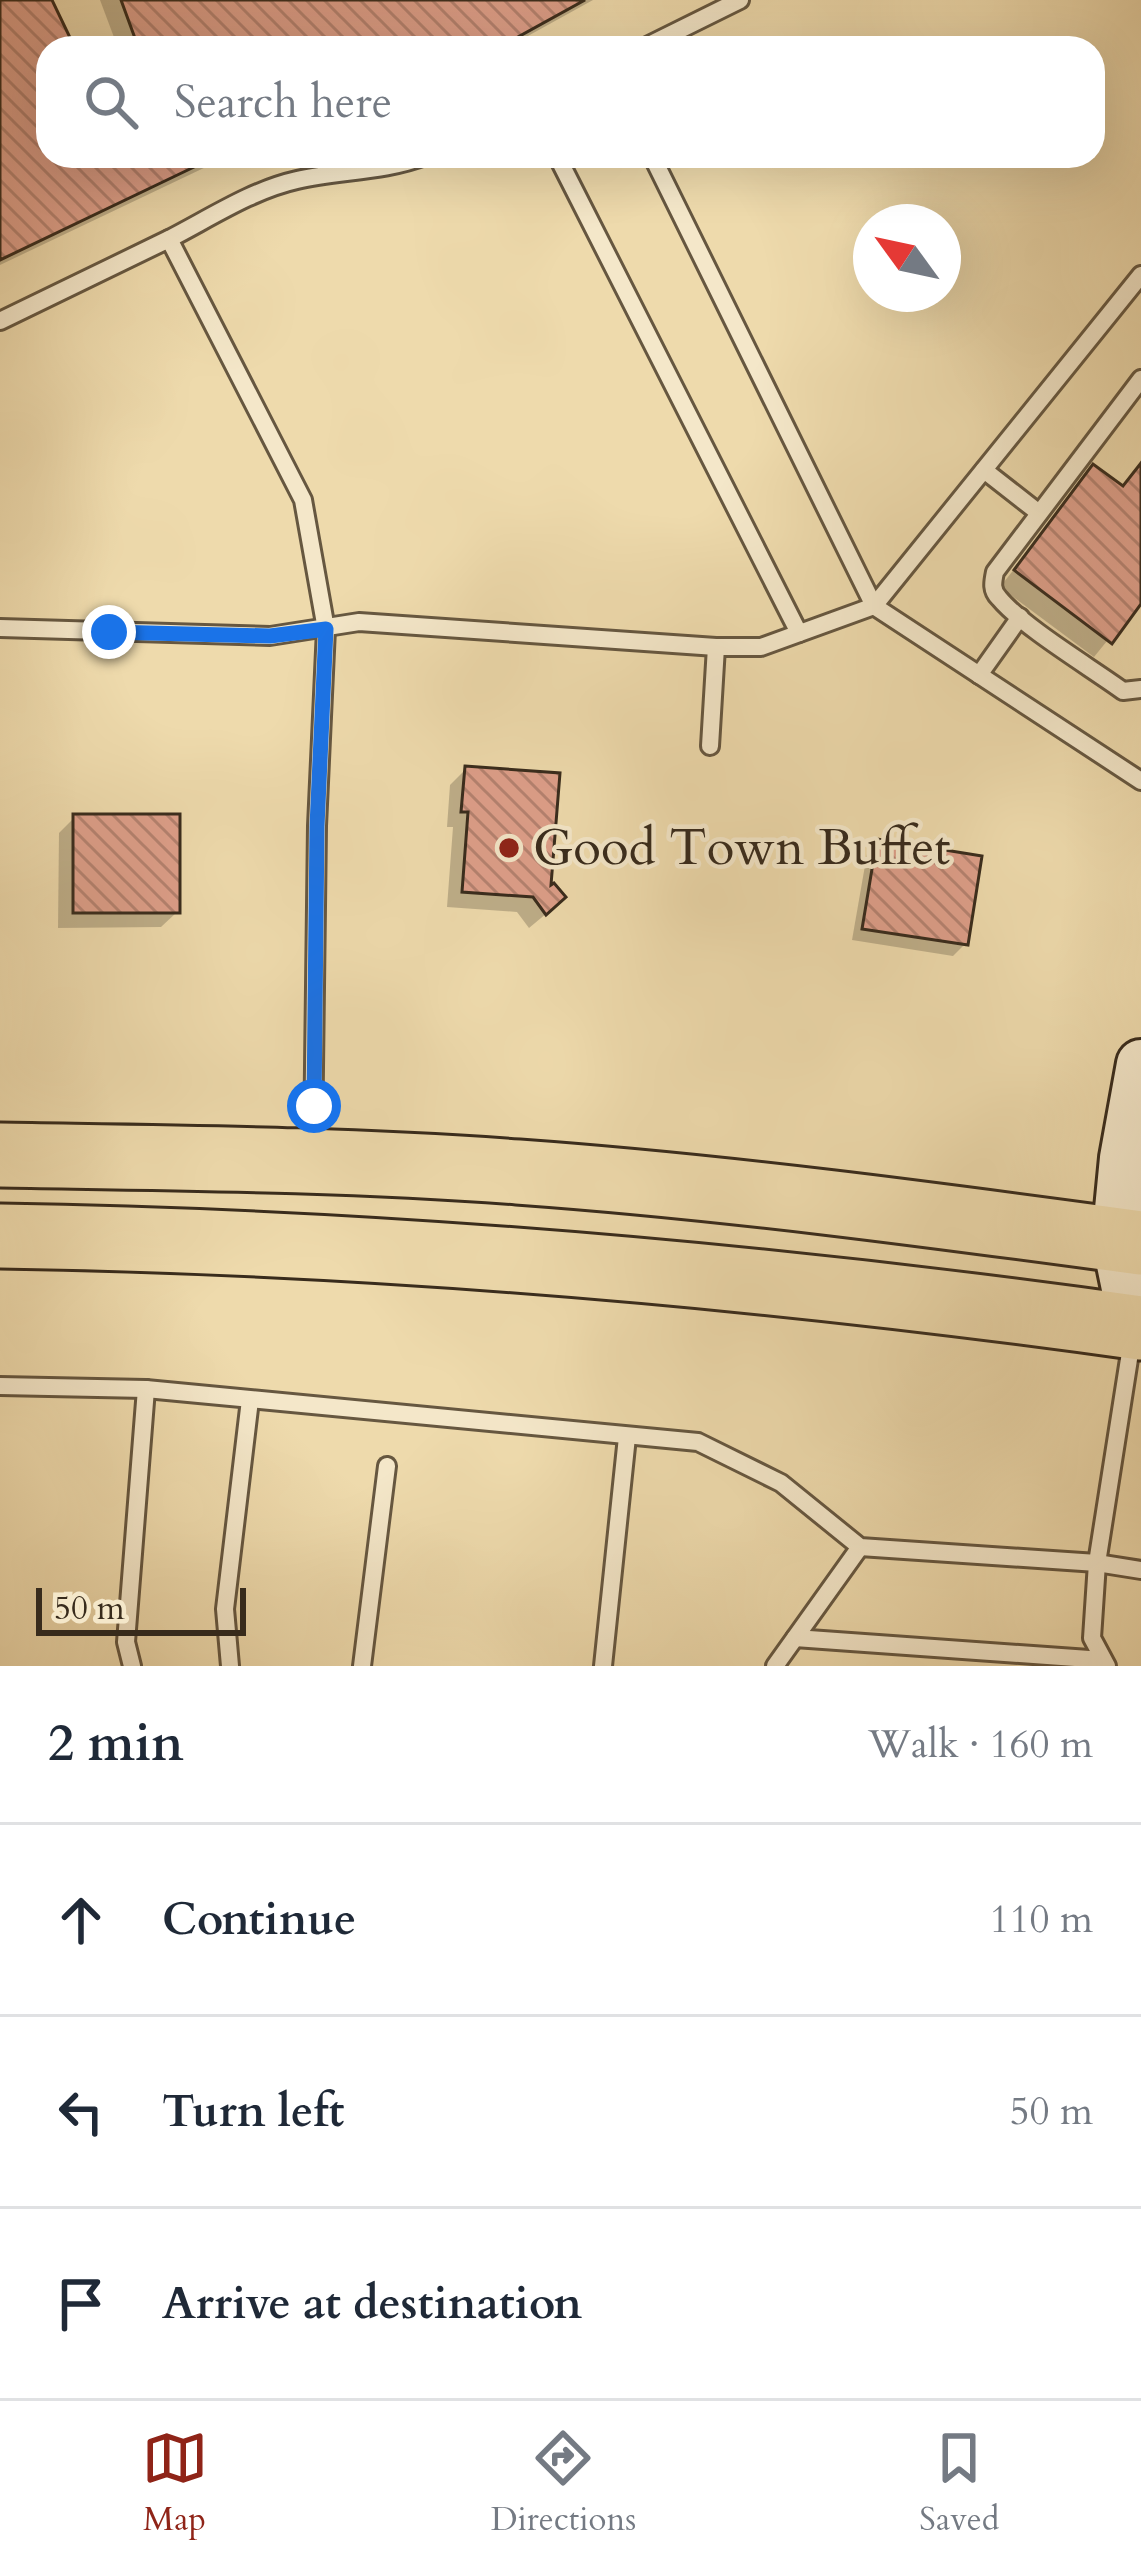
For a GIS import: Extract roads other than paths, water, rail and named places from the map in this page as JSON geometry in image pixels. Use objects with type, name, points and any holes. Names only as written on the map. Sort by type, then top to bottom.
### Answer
[{"type":"highway","points":[[0,1155],[313,1161],[565,1176],[1128,1241]]},
{"type":"highway","points":[[0,1188],[67,1188],[238,1160]]},
{"type":"highway","points":[[0,1236],[387,1249],[597,1265],[1139,1324]]},
{"type":"street","points":[[1139,1324],[1124,1158],[1141,1064]]},
{"type":"lane","points":[[667,36],[740,0]]},
{"type":"lane","points":[[0,321],[273,186],[389,168]]},
{"type":"lane","points":[[563,168],[799,633]]},
{"type":"lane","points":[[658,168],[874,606],[1141,781]]},
{"type":"lane","points":[[169,239],[303,500],[326,629],[317,826],[313,1161]]},
{"type":"lane","points":[[0,628],[270,636],[359,622],[761,647],[874,606],[1141,275]]},
{"type":"lane","points":[[1141,379],[995,572],[992,586],[997,597],[1020,616],[1123,691],[1141,689]]},
{"type":"lane","points":[[984,470],[1040,513]]},
{"type":"lane","points":[[980,675],[1020,616]]},
{"type":"lane","points":[[710,746],[716,647]]},
{"type":"lane","points":[[1105,1663],[1092,1638],[1097,1563],[1139,1324]]},
{"type":"lane","points":[[0,1386],[146,1389],[698,1442],[781,1483],[860,1547],[1141,1570]]},
{"type":"lane","points":[[132,1666],[126,1642],[146,1389]]},
{"type":"lane","points":[[230,1666],[224,1609],[250,1400]]},
{"type":"lane","points":[[603,1666],[627,1437]]},
{"type":"lane","points":[[362,1666],[387,1466]]},
{"type":"lane","points":[[775,1666],[860,1547]]},
{"type":"lane","points":[[795,1638],[1105,1663]]},
{"type":"place","name":"Good Town Buffet","points":[[509,848]]}]
